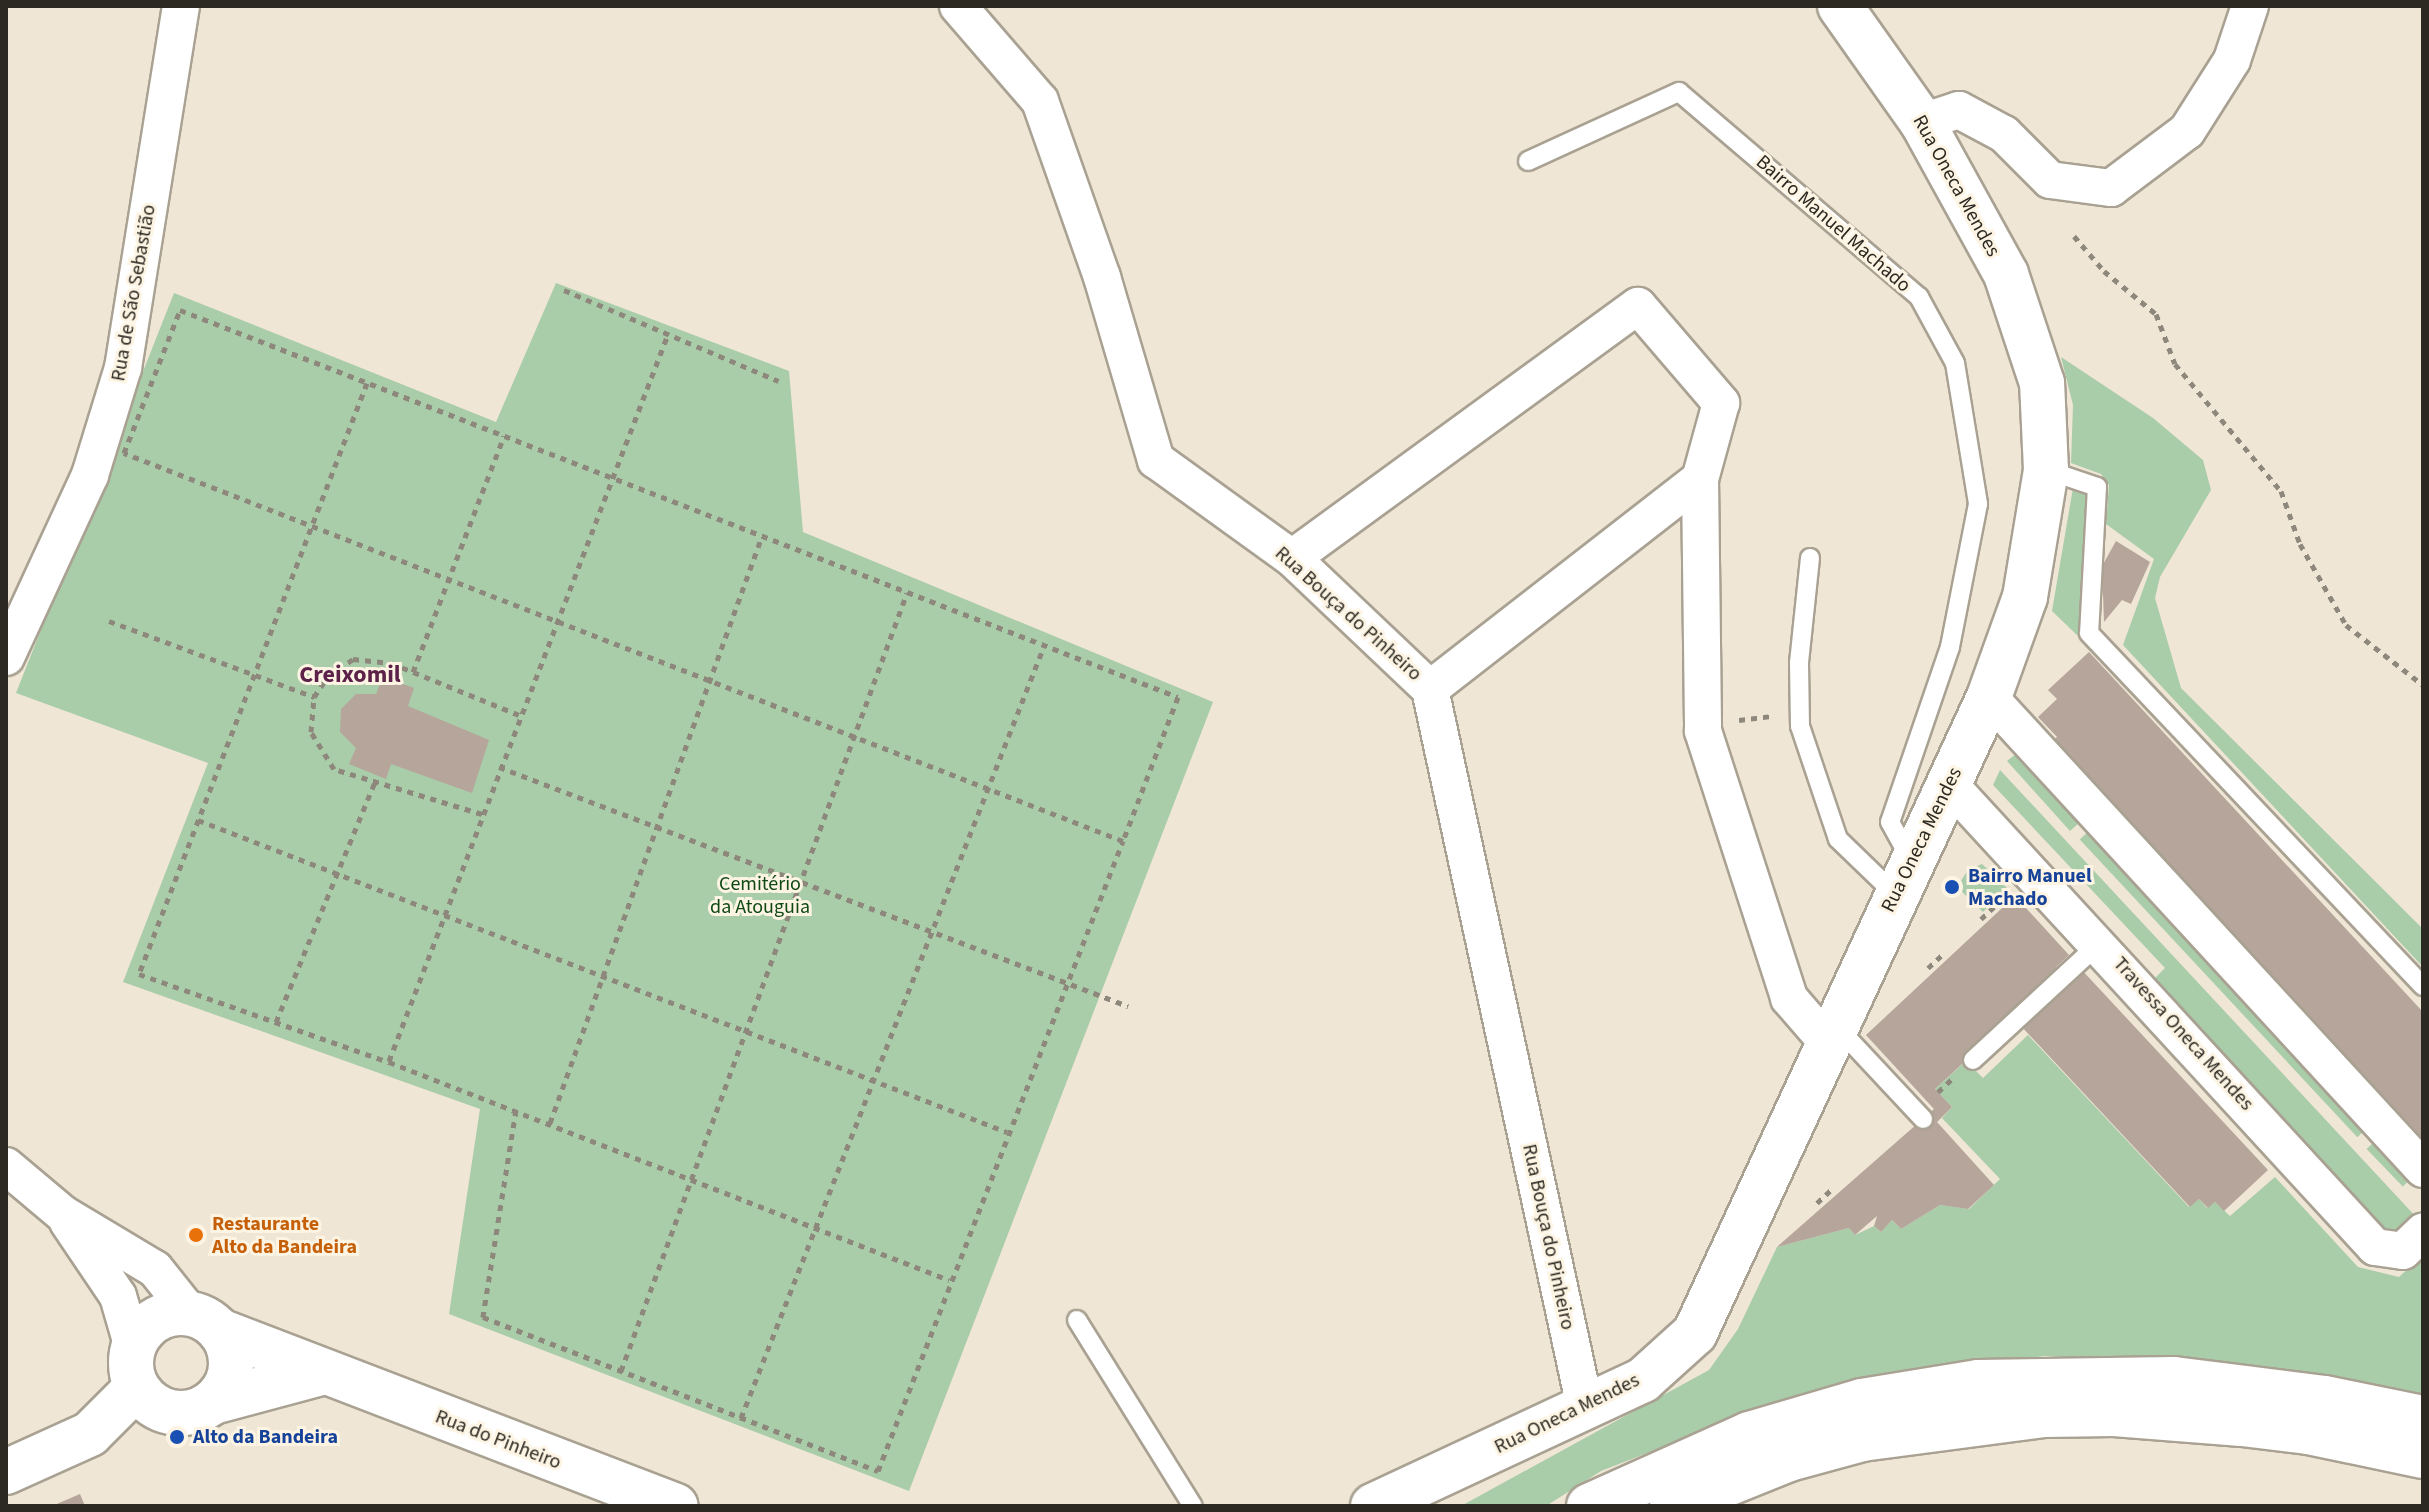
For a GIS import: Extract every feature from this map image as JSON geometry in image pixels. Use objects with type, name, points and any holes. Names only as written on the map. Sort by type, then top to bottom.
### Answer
[{"type":"main road","name":"Rua Oneca Mendes","points":[[1373,1506],[1643,1380],[1695,1333],[1903,877],[1989,697],[2025,597],[2046,470],[2042,383],[2006,274],[1922,122],[1840,6]]},
{"type":"main road","points":[[6,1472],[90,1434],[134,1368],[155,1319],[205,1322],[232,1367],[224,1390],[213,1402]]},
{"type":"main road","name":"Rua do Pinheiro","points":[[205,1322],[321,1373],[676,1506]]},
{"type":"main road","points":[[134,1368],[147,1402],[171,1413],[189,1413],[213,1402],[321,1373]]},
{"type":"main road","points":[[1589,1506],[1749,1434],[1862,1401],[1978,1382],[2174,1379],[2325,1398],[2423,1418]]},
{"type":"main road","points":[[1672,1506],[1789,1459],[1862,1439],[2044,1415],[2114,1414],[2255,1426],[2423,1456]]},
{"type":"street","name":"Rua de São Sebastião","points":[[6,657],[90,475],[123,368],[181,6]]},
{"type":"street","name":"Rua Bouça do Pinheiro","points":[[958,6],[1040,101],[1102,277],[1156,460],[1292,558],[1430,689],[1585,1407]]},
{"type":"street","points":[[1922,122],[1959,110],[2004,134],[2050,180],[2111,188],[2187,131],[2232,60],[2250,6]]},
{"type":"street","points":[[1292,558],[1638,306],[1721,403],[1700,479],[1703,731],[1789,998],[1831,1034]]},
{"type":"street","points":[[1430,689],[1700,479]]},
{"type":"street","points":[[1989,697],[2423,1169]]},
{"type":"street","name":"Travessa Oneca Mendes","points":[[1949,784],[2100,943],[2375,1247],[2403,1251],[2423,1232]]},
{"type":"street","points":[[6,1166],[63,1214],[155,1269],[205,1322]]},
{"type":"street","points":[[63,1214],[118,1296],[134,1368]]},
{"type":"lane","name":"Bairro Manuel Machado","points":[[1528,161],[1679,92],[1919,297],[1955,363],[1978,504],[1950,647],[1890,822],[1903,877]]},
{"type":"lane","points":[[2046,470],[2097,487],[2089,633],[2423,986]]},
{"type":"lane","points":[[1810,558],[1799,663],[1800,713],[1838,839],[1903,877]]},
{"type":"lane","points":[[1973,1060],[2100,943]]},
{"type":"lane","points":[[1831,1034],[1923,1119]]},
{"type":"lane","points":[[1077,1320],[1193,1506]]},
{"type":"path","points":[[2074,236],[2104,271],[2156,314],[2175,364],[2281,491],[2300,544],[2346,625],[2423,685]]},
{"type":"path","points":[[564,290],[778,381]]},
{"type":"path","points":[[516,1110],[483,1317],[878,1471],[949,1280],[1069,985],[1178,697],[180,310],[124,453],[1123,841]]},
{"type":"path","points":[[389,1062],[499,767],[668,334]]},
{"type":"path","points":[[367,383],[139,974],[389,1062],[949,1280]]},
{"type":"path","points":[[413,672],[504,436]]},
{"type":"path","points":[[550,1123],[762,536]]},
{"type":"path","points":[[621,1371],[907,593]]},
{"type":"path","points":[[109,621],[314,697]]},
{"type":"path","points":[[741,1418],[1044,646]]},
{"type":"path","points":[[482,814],[334,769],[311,732],[314,697],[328,676],[353,659],[391,663],[519,715]]},
{"type":"path","points":[[1738,720],[1800,713]]},
{"type":"path","points":[[499,767],[1128,1006]]},
{"type":"path","points":[[276,1022],[375,782]]},
{"type":"path","points":[[198,820],[445,912],[1007,1132]]},
{"type":"path","points":[[1981,919],[2012,890]]},
{"type":"path","points":[[1928,968],[1944,953]]},
{"type":"path","points":[[1817,1203],[1832,1189]]},
{"type":"green space","name":"Cemitério da Atouguia","points":[[556,283],[789,371],[803,532],[1213,702],[909,1491],[449,1314],[480,1109],[123,982],[208,763],[16,693],[174,293],[496,422]]},
{"type":"green space","points":[[2061,357],[2153,418],[2203,460],[2211,490],[2160,577],[2155,598],[2181,688],[2423,929],[2423,967],[2123,645],[2154,559],[2106,524],[2109,485],[2101,474],[2071,463],[2073,405]]},
{"type":"green space","points":[[2073,488],[2092,491],[2079,637],[2052,611]]},
{"type":"green space","points":[[2016,754],[2081,821],[2070,831],[2007,761]]},
{"type":"green space","points":[[2000,770],[2418,1219],[2403,1231],[2377,1232],[2151,982],[2165,968],[1993,785]]},
{"type":"green space","points":[[2090,830],[2368,1128],[2357,1137],[2080,840]]},
{"type":"green space","points":[[1982,864],[2007,888],[1983,912],[1957,887],[1968,870]]},
{"type":"green space","points":[[2028,1035],[2189,1207],[2199,1199],[2207,1208],[2215,1202],[2230,1216],[2275,1177],[2358,1267],[2399,1277],[2423,1255],[2423,1398],[2230,1365],[2046,1356],[1891,1372],[1773,1404],[1601,1471],[1546,1506],[1461,1506],[1709,1370],[1738,1329],[1777,1247],[1849,1228],[1855,1235],[1874,1226],[1881,1232],[1892,1220],[1901,1229],[1940,1205],[1969,1209],[2000,1179],[1942,1118],[1952,1107],[1935,1089],[1966,1061],[1983,1078]]},
{"type":"green space","points":[[2376,1140],[2412,1177],[2403,1186],[2367,1149]]},
{"type":"building","points":[[2116,541],[2150,562],[2131,604],[2122,600],[2104,622],[2102,566]]},
{"type":"building","points":[[2089,652],[2423,1012],[2423,1144],[2050,743],[2057,737],[2038,717],[2057,699],[2048,690]]},
{"type":"building","points":[[383,677],[414,688],[408,706],[489,740],[472,793],[391,764],[386,779],[349,764],[356,748],[340,732],[341,709],[356,694],[376,694]]},
{"type":"building","points":[[2015,896],[2069,955],[2056,967],[2061,973],[1935,1089],[1952,1107],[1937,1122],[1994,1185],[1968,1209],[1940,1205],[1901,1229],[1892,1220],[1881,1232],[1874,1226],[1877,1216],[1855,1235],[1849,1228],[1777,1247],[1934,1109],[1866,1035]]},
{"type":"building","points":[[2080,968],[2268,1170],[2224,1211],[2215,1202],[2208,1208],[2199,1199],[2190,1207],[2020,1025]]},
{"type":"building","points":[[80,1494],[85,1506],[52,1506]]},
{"type":"place","name":"Bairro Manuel Machado","points":[[1952,887]]},
{"type":"place","name":"Restaurante Alto da Bandeira","points":[[196,1235]]},
{"type":"place","name":"Alto da Bandeira","points":[[177,1437]]},
{"type":"district","name":"Creixomil","points":[[350,675]]}]
